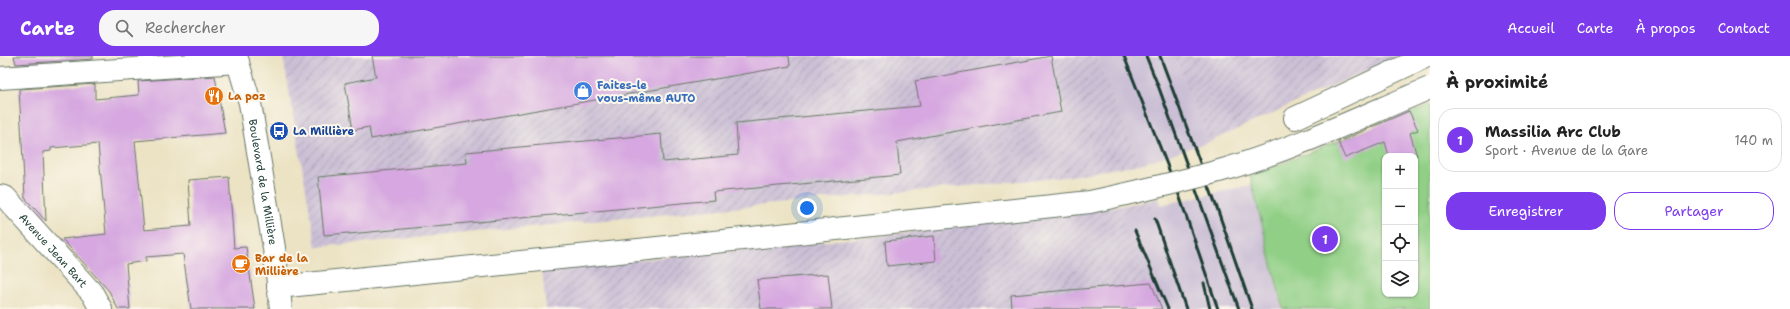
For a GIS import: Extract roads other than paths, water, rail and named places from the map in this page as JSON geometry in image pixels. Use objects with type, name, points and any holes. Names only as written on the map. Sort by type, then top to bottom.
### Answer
[{"type":"street","points":[[1295,118],[1427,56]]},
{"type":"street","points":[[0,78],[237,59]]},
{"type":"street","name":"Boulevard de la Millière","points":[[237,59],[250,103],[281,309]]},
{"type":"street","points":[[278,287],[1090,202],[1160,187],[1227,168],[1316,136],[1430,88]]},
{"type":"street","name":"Avenue Jean Bart","points":[[0,196],[5,197],[92,293],[101,309]]},
{"type":"railway","points":[[1124,56],[1179,195],[1218,309]]},
{"type":"railway","points":[[1146,56],[1239,309]]},
{"type":"railway","points":[[1160,56],[1217,208],[1252,309]]},
{"type":"railway","points":[[1155,219],[1186,309]]},
{"type":"railway","points":[[1135,231],[1168,309]]},
{"type":"railway","points":[[1204,283],[1210,309]]},
{"type":"place","name":"Faites-le vous-même AUTO","points":[[583,91]]},
{"type":"place","name":"La poz","points":[[214,96]]},
{"type":"place","name":"La Millière","points":[[279,131]]},
{"type":"place","name":"Massilia Arc Club","points":[[1325,239]]},
{"type":"place","name":"Bar de la Millière","points":[[241,264]]}]
